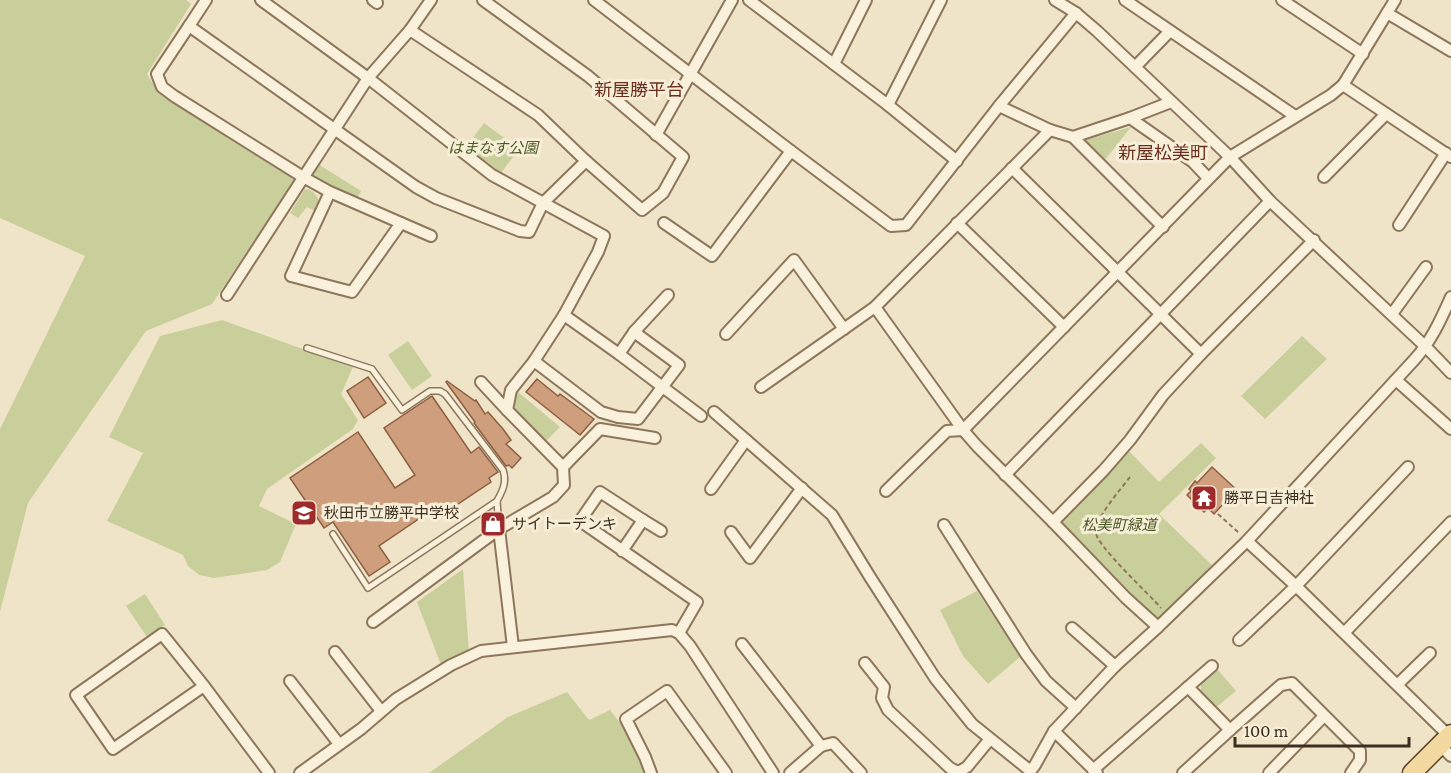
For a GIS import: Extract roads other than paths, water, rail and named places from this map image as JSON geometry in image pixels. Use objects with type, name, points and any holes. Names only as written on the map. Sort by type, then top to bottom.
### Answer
[{"type":"main road","points":[[1412,773],[1448,743]]},
{"type":"street","points":[[206,0],[157,74],[162,87],[330,192],[431,236]]},
{"type":"street","points":[[261,0],[368,78],[492,176],[604,236],[598,252],[564,315],[534,361],[511,390],[507,410]]},
{"type":"street","points":[[227,296],[368,78],[410,30],[431,0]]},
{"type":"street","points":[[410,30],[538,115],[642,210],[663,193],[683,157],[588,76],[483,0]]},
{"type":"street","points":[[594,0],[891,226],[906,225],[999,106],[1076,13]]},
{"type":"street","points":[[656,135],[732,0]]},
{"type":"street","points":[[748,0],[888,105],[957,161]]},
{"type":"street","points":[[834,64],[866,0]]},
{"type":"street","points":[[888,105],[941,0]]},
{"type":"street","points":[[1055,0],[1076,13],[1097,31],[1230,157],[1270,201],[1392,314],[1451,373]]},
{"type":"street","points":[[1125,0],[1295,116]]},
{"type":"street","points":[[1282,0],[1363,54]]},
{"type":"street","points":[[886,491],[947,431],[963,430],[1230,157],[1343,86],[1395,0]]},
{"type":"street","points":[[1387,13],[1451,51]]},
{"type":"street","points":[[189,26],[416,187],[436,198],[520,231],[529,232],[543,203],[586,161]]},
{"type":"street","points":[[1135,67],[1170,30]]},
{"type":"street","points":[[1343,86],[1448,155],[1399,225]]},
{"type":"street","points":[[1073,138],[1172,102]]},
{"type":"street","points":[[999,106],[1073,138],[1162,227]]},
{"type":"street","points":[[1324,177],[1386,114]]},
{"type":"street","points":[[1130,118],[1193,162],[1208,178]]},
{"type":"street","points":[[761,387],[875,307],[1050,130]]},
{"type":"street","points":[[664,224],[712,256],[791,151]]},
{"type":"street","points":[[1012,168],[1201,354]]},
{"type":"street","points":[[330,192],[291,276],[352,292],[401,223]]},
{"type":"street","points":[[1005,475],[1270,201]]},
{"type":"street","points":[[957,222],[1064,327]]},
{"type":"street","points":[[1053,522],[1130,440],[1163,395],[1314,240]]},
{"type":"street","points":[[726,334],[794,260],[844,329]]},
{"type":"street","points":[[1392,314],[1426,267]]},
{"type":"street","points":[[619,354],[634,332],[668,295]]},
{"type":"street","points":[[714,412],[832,515],[935,678],[972,724],[1028,769],[1032,769],[1054,731],[1115,666],[1247,541],[1426,347],[1451,297]]},
{"type":"street","points":[[875,307],[963,430],[1126,598],[1158,627]]},
{"type":"street","points":[[564,315],[701,416]]},
{"type":"street","points":[[534,361],[601,412],[638,419],[679,365],[634,332]]},
{"type":"street","points":[[1396,380],[1451,429]]},
{"type":"street","points":[[373,622],[499,529],[553,497],[564,484],[563,467],[481,382]]},
{"type":"street","points":[[563,467],[600,429],[655,438]]},
{"type":"street","points":[[711,489],[746,440]]},
{"type":"street","points":[[1239,640],[1296,586],[1408,467]]},
{"type":"street","points":[[731,532],[750,558],[802,488]]},
{"type":"street","points":[[661,531],[600,492],[580,521],[697,602],[679,633]]},
{"type":"street","points":[[622,551],[643,520]]},
{"type":"street","points":[[1345,632],[1451,522]]},
{"type":"street","points":[[944,525],[1026,654],[1046,681],[1076,708]]},
{"type":"street","points":[[499,529],[513,648]]},
{"type":"street","points":[[1247,541],[1398,684],[1448,743]]},
{"type":"street","points":[[1072,628],[1115,666]]},
{"type":"street","points":[[300,773],[396,699],[451,665],[481,651],[672,630],[679,633],[690,646],[773,773]]},
{"type":"street","points":[[204,686],[113,749],[76,695],[162,634],[204,686],[269,773]]},
{"type":"street","points":[[742,644],[821,746]]},
{"type":"street","points":[[335,652],[381,711]]},
{"type":"street","points":[[1398,684],[1430,653]]},
{"type":"street","points":[[865,663],[884,687],[882,698],[888,710],[950,768],[958,772],[967,767],[990,740]]},
{"type":"street","points":[[1054,731],[1095,771],[1212,666]]},
{"type":"street","points":[[290,681],[339,744]]},
{"type":"street","points":[[1183,773],[1281,685],[1292,683],[1360,751],[1360,759],[1351,773]]},
{"type":"street","points":[[1188,687],[1230,730]]},
{"type":"street","points":[[651,773],[626,719],[667,691],[726,773]]},
{"type":"street","points":[[1269,773],[1324,716]]},
{"type":"street","points":[[790,773],[821,746],[833,743],[861,773]]},
{"type":"lane","points":[[307,348],[372,369],[402,410],[430,391],[440,391],[445,394],[503,470],[505,476],[505,487],[497,501],[368,588],[333,534]]},
{"type":"lane","points":[[497,501],[499,529]]},
{"type":"place","name":"勝平日吉神社","points":[[1204,498]]},
{"type":"place","name":"秋田市立勝平中学校","points":[[304,513]]},
{"type":"place","name":"サイトーデンキ","points":[[493,524]]},
{"type":"district","name":"新屋勝平台","points":[[639,90]]},
{"type":"district","name":"新屋松美町","points":[[1163,153]]},
{"type":"park label","name":"はまなす公園","points":[[493,148]]},
{"type":"park label","name":"松美町緑道","points":[[1119,525]]}]
